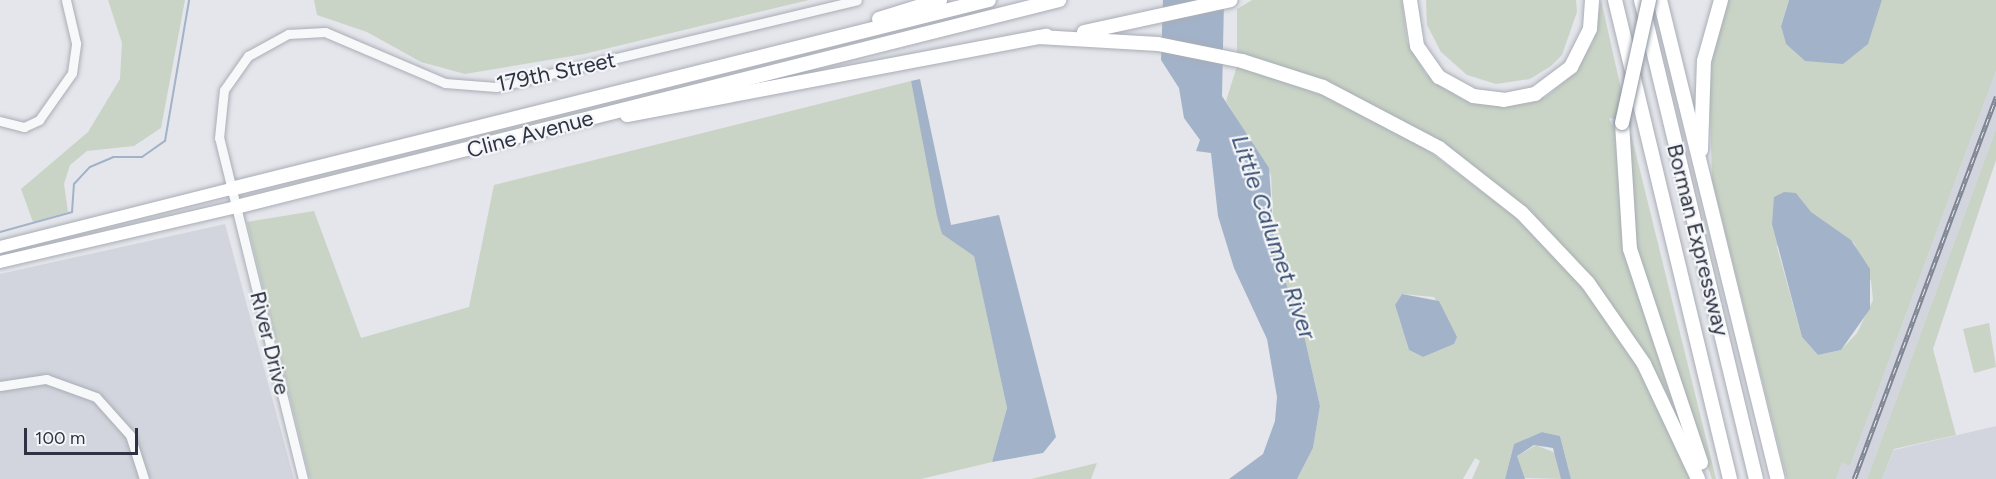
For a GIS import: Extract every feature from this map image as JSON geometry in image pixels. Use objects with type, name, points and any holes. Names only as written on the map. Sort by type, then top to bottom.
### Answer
[{"type":"highway","points":[[802,46],[940,0]]},
{"type":"highway","name":"Cline Avenue","points":[[231,189],[989,0]]},
{"type":"highway","name":"Cline Avenue","points":[[236,207],[1059,0]]},
{"type":"highway","points":[[598,117],[644,114],[1039,37],[1139,24],[1231,0]]},
{"type":"highway","points":[[1410,0],[1417,45],[1439,77],[1473,96],[1504,100],[1535,94],[1571,67],[1588,35],[1592,0]]},
{"type":"highway","name":"Borman Expressway","points":[[1615,0],[1730,479]]},
{"type":"highway","name":"Borman Expressway","points":[[1641,0],[1756,479]]},
{"type":"highway","points":[[1649,0],[1622,123],[1630,249],[1706,479]]},
{"type":"highway","points":[[1660,0],[1778,479]]},
{"type":"highway","points":[[1713,217],[1702,152],[1700,92],[1721,0]]},
{"type":"highway","points":[[1039,37],[1139,42],[1242,61],[1323,87],[1399,124],[1522,213],[1617,321],[1670,410],[1698,479]]},
{"type":"main road","name":"Cline Avenue","points":[[0,247],[231,189]]},
{"type":"main road","name":"Cline Avenue","points":[[0,262],[236,207]]},
{"type":"street","points":[[0,121],[24,127],[39,120],[72,74],[76,43],[66,0]]},
{"type":"street","name":"179th Street","points":[[236,207],[218,132],[224,90],[248,56],[288,34],[316,31],[344,36],[434,79],[485,87],[857,0]]},
{"type":"street","name":"River Drive","points":[[236,207],[303,479]]},
{"type":"street","points":[[0,386],[46,380],[96,397],[130,435],[144,479]]},
{"type":"shaded area","points":[[1996,71],[1996,129],[1867,479],[1836,479],[1842,463],[1850,466]]},
{"type":"shaded area","points":[[225,224],[294,479],[0,479],[0,274]]},
{"type":"shaded area","points":[[1996,426],[1996,479],[1882,479],[1894,450]]},
{"type":"green space","points":[[108,0],[185,0],[161,128],[134,146],[87,151],[70,165],[64,184],[68,212],[33,222],[21,189],[88,132],[120,79],[122,43]]},
{"type":"green space","points":[[314,0],[809,0],[584,54],[465,74],[421,62],[367,32],[317,15]]},
{"type":"green space","points":[[1252,0],[1402,0],[1407,42],[1426,74],[1463,100],[1502,107],[1546,97],[1575,73],[1593,42],[1601,0],[1628,120],[1609,118],[1615,131],[1624,251],[1673,404],[1615,312],[1457,157],[1237,54],[1237,9]]},
{"type":"green space","points":[[1426,0],[1576,0],[1577,12],[1562,55],[1551,66],[1530,79],[1496,84],[1467,75],[1441,52],[1427,25]]},
{"type":"green space","points":[[1728,0],[1789,0],[1781,25],[1786,44],[1805,61],[1816,61],[1848,56],[1869,40],[1882,0],[1996,0],[1996,71],[1850,466],[1842,463],[1836,479],[1787,479],[1712,180],[1709,68]],"holes":[[[1796,193],[1810,212],[1854,243],[1871,281],[1873,300],[1857,333],[1841,350],[1818,355],[1802,337],[1777,247]]]},
{"type":"green space","points":[[1237,66],[1331,98],[1418,143],[1513,215],[1575,278],[1632,356],[1692,479],[1571,479],[1560,436],[1542,432],[1514,444],[1505,479],[1472,479],[1480,461],[1475,458],[1463,479],[1297,479],[1313,448],[1320,406],[1302,326],[1275,252],[1271,175],[1226,101]],"holes":[[[1402,294],[1434,297],[1456,337],[1454,344],[1423,357],[1409,350],[1395,305]]]},
{"type":"green space","points":[[911,81],[942,234],[974,255],[1007,408],[992,462],[921,479],[310,479],[247,222],[314,211],[361,338],[469,307],[494,185]]},
{"type":"green space","points":[[1996,129],[1996,160],[1933,349],[1956,435],[1894,449],[1882,479],[1867,479]]},
{"type":"green space","points":[[1627,134],[1631,134],[1716,479],[1712,479],[1635,249]]},
{"type":"green space","points":[[1989,323],[1996,367],[1974,373],[1963,329]]},
{"type":"green space","points":[[1536,445],[1558,454],[1561,479],[1523,478],[1517,456]]},
{"type":"green space","points":[[1097,463],[1091,479],[1031,479]]},
{"type":"water","points":[[1163,0],[1224,0],[1222,96],[1269,168],[1275,253],[1302,326],[1320,406],[1313,448],[1297,479],[1229,479],[1263,454],[1275,421],[1277,397],[1267,339],[1234,268],[1218,216],[1211,153],[1196,151],[1200,140],[1184,118],[1179,88],[1161,60]]},
{"type":"water","points":[[1789,0],[1882,0],[1868,44],[1843,64],[1805,61],[1786,44],[1781,26]]},
{"type":"water","points":[[920,79],[951,225],[999,215],[1056,437],[1043,453],[992,462],[1007,408],[974,256],[942,234],[937,216],[911,81]]},
{"type":"water","points":[[1784,192],[1796,193],[1811,212],[1851,240],[1870,269],[1870,309],[1841,350],[1818,355],[1802,337],[1772,224],[1774,197]]},
{"type":"water","points":[[1402,294],[1439,301],[1457,337],[1454,344],[1423,357],[1409,350],[1395,305]]},
{"type":"water","points":[[1542,432],[1560,436],[1571,479],[1561,479],[1553,448],[1534,445],[1517,456],[1525,479],[1505,479],[1514,444]]},
{"type":"waterway","points":[[0,232],[72,212],[74,184],[90,167],[113,157],[142,157],[165,141],[189,0]]},
{"type":"railway","points":[[1854,479],[1996,97]]},
{"type":"water label","name":"Little Calumet River","points":[[1274,237]]}]
